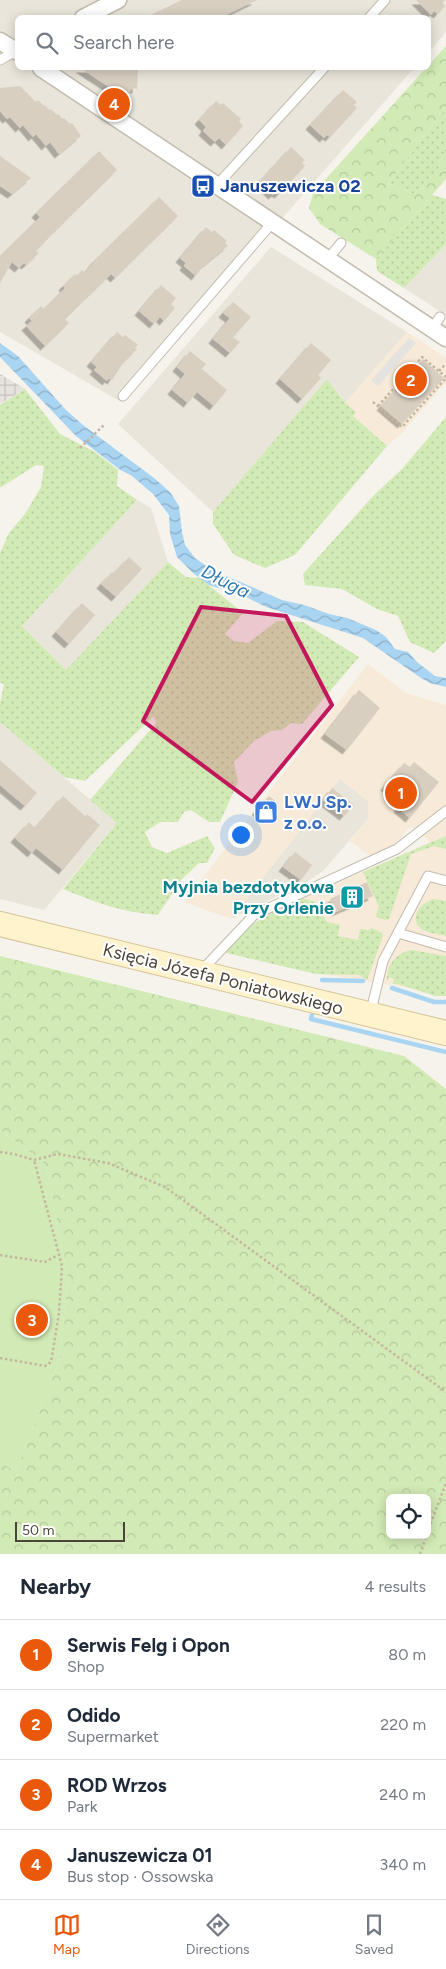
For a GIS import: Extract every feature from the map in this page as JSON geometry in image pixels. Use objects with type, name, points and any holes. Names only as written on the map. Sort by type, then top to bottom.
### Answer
[{"type":"main road","name":"Księcia Józefa Poniatowskiego","points":[[0,924],[446,1033]]},
{"type":"street","points":[[88,15],[118,0]]},
{"type":"street","points":[[0,41],[15,50]]},
{"type":"street","points":[[44,70],[327,260],[436,323],[446,338]]},
{"type":"lane","points":[[372,15],[385,0]]},
{"type":"lane","points":[[0,60],[15,52]]},
{"type":"lane","points":[[216,186],[322,70]]},
{"type":"lane","points":[[123,396],[272,223]]},
{"type":"lane","points":[[327,260],[341,243]]},
{"type":"lane","points":[[200,973],[254,915],[397,849],[446,811]]},
{"type":"lane","points":[[370,1014],[383,961],[428,876],[446,880]]},
{"type":"lane","points":[[398,933],[446,947]]},
{"type":"path","points":[[373,402],[402,427],[446,377],[422,357],[378,406]]},
{"type":"path","points":[[439,371],[446,364]]},
{"type":"path","points":[[80,448],[104,425]]},
{"type":"path","points":[[0,1152],[34,1160],[58,1154],[108,1163],[165,1187],[446,1392]]},
{"type":"path","points":[[0,1358],[45,1366],[51,1362],[59,1313],[62,1266],[34,1160]]},
{"type":"path","points":[[0,1255],[45,1262],[59,1254]]},
{"type":"path","points":[[431,1523],[446,1483]]},
{"type":"path","points":[[420,1554],[425,1539]]},
{"type":"highlighted area","points":[[201,607],[286,616],[332,705],[252,802],[143,721]]},
{"type":"shaded area","points":[[0,0],[446,0],[446,32],[431,50],[431,15],[15,15],[15,70],[412,70],[121,402],[0,332]]},
{"type":"shaded area","points":[[446,244],[446,315],[404,288]]},
{"type":"shaded area","points":[[271,247],[407,332],[345,403],[327,380],[213,512],[118,424]]},
{"type":"shaded area","points":[[407,332],[446,358],[446,385],[444,384],[402,433],[387,446],[353,416],[345,403]]},
{"type":"shaded area","points":[[409,338],[416,343],[378,386],[371,380]]},
{"type":"shaded area","points":[[0,374],[25,389],[0,404]]},
{"type":"shaded area","points":[[137,500],[151,508],[168,562],[66,670],[22,626]]},
{"type":"shaded area","points":[[368,664],[406,693],[446,705],[446,994],[303,971],[306,897],[430,842],[410,826],[393,847],[370,856],[350,841],[368,819],[368,801],[340,779],[231,919],[184,902]]},
{"type":"shaded area","points":[[0,722],[117,823],[44,910],[0,899]]},
{"type":"shaded area","points":[[339,778],[368,801],[368,819],[323,871],[308,881],[231,919]]},
{"type":"green space","points":[[446,46],[446,108],[388,183],[414,194],[438,170],[446,147],[446,179],[376,259],[320,224],[309,208],[313,193],[424,70],[431,70],[431,63]]},
{"type":"green space","points":[[446,108],[446,147],[438,170],[414,194],[388,183]]},
{"type":"green space","points":[[432,195],[446,199],[446,244],[404,288],[377,271],[376,259]]},
{"type":"green space","points":[[327,379],[345,403],[356,412],[353,416],[387,446],[295,555],[265,568],[234,555],[213,524],[213,512]]},
{"type":"green space","points":[[25,389],[60,434],[95,452],[118,470],[117,486],[137,500],[22,626],[66,670],[168,562],[186,577],[200,578],[243,613],[225,634],[234,641],[248,643],[277,621],[303,622],[359,657],[302,724],[291,723],[282,730],[271,731],[254,741],[234,762],[238,782],[220,822],[209,822],[191,810],[184,812],[178,822],[160,822],[145,832],[152,847],[167,853],[207,836],[215,848],[207,863],[199,863],[182,879],[158,915],[132,912],[109,906],[63,889],[117,823],[90,800],[156,723],[154,716],[85,781],[64,777],[0,722],[0,703],[4,684],[0,683],[0,553],[9,533],[25,514],[41,487],[44,466],[36,465],[0,488],[0,405]]},
{"type":"green space","points":[[446,417],[446,641],[434,653],[410,642],[398,616],[377,609],[342,589],[305,585],[303,574],[374,495],[402,469]]},
{"type":"green space","points":[[446,836],[446,849],[434,846],[411,854],[389,919],[385,920],[377,917],[376,914],[379,907],[363,872]]},
{"type":"green space","points":[[302,898],[315,902],[327,922],[340,925],[338,936],[358,940],[360,929],[368,930],[372,928],[382,933],[383,936],[367,980],[359,975],[316,974],[222,952],[229,943],[248,928],[270,914]]},
{"type":"green space","points":[[430,900],[446,901],[446,936],[423,930],[416,921],[416,916],[421,907]]},
{"type":"green space","points":[[412,950],[446,956],[446,996],[435,996],[393,984],[394,979],[389,977],[387,983],[388,971],[396,957]]},
{"type":"green space","points":[[0,956],[404,1056],[446,1089],[446,1554],[0,1554],[0,1462],[16,1471],[59,1361],[68,1279],[46,1165],[0,1130]]},
{"type":"green space","points":[[0,1130],[46,1165],[68,1279],[59,1361],[16,1471],[0,1462]]},
{"type":"water","name":"Długa","points":[[0,343],[18,356],[66,410],[83,425],[170,492],[179,506],[185,545],[195,558],[212,570],[282,600],[347,618],[376,630],[386,637],[395,649],[408,652],[435,676],[446,678],[446,687],[430,683],[421,678],[363,638],[266,607],[248,598],[209,585],[193,573],[177,557],[170,534],[169,515],[153,494],[132,476],[119,469],[76,436],[0,357]]},
{"type":"building","points":[[182,0],[257,0],[226,15],[150,15]]},
{"type":"building","points":[[416,0],[445,0],[442,3],[445,6],[438,14],[434,11],[431,15]]},
{"type":"building","points":[[83,70],[138,70],[137,89],[132,88],[126,98]]},
{"type":"building","points":[[20,86],[36,102],[38,100],[49,110],[51,109],[57,115],[59,114],[62,119],[64,118],[70,124],[72,123],[81,136],[59,154],[50,142],[46,146],[36,134],[33,137],[23,125],[20,128],[10,117],[7,119],[0,111],[0,88]]},
{"type":"building","points":[[343,90],[357,102],[354,105],[357,108],[330,137],[327,135],[324,138],[310,125]]},
{"type":"building","points":[[216,101],[221,105],[223,103],[241,119],[239,121],[243,126],[226,145],[219,138],[215,142],[203,131],[206,127],[199,120]]},
{"type":"building","points":[[291,147],[305,160],[302,163],[305,166],[279,194],[276,192],[273,195],[259,182]]},
{"type":"building","points":[[99,151],[117,170],[55,231],[36,251],[39,253],[26,265],[24,263],[19,268],[12,262],[0,283],[0,256],[40,217],[36,213]]},
{"type":"building","points":[[0,156],[31,178],[12,194],[0,186]]},
{"type":"building","points":[[159,197],[178,216],[115,278],[111,274],[65,319],[69,323],[45,346],[26,326],[32,321],[29,318],[41,306],[44,309],[65,288],[63,286],[75,274],[77,276],[82,270],[85,273],[96,259]]},
{"type":"building","points":[[206,227],[212,232],[214,230],[227,241],[225,243],[228,246],[203,266],[196,276],[184,266],[186,263],[180,258]]},
{"type":"building","points":[[161,285],[176,298],[171,304],[175,308],[164,321],[160,317],[154,324],[139,311]]},
{"type":"building","points":[[233,302],[251,317],[233,337],[240,342],[230,353],[213,339],[230,318],[223,313]]},
{"type":"building","points":[[117,332],[123,337],[125,335],[138,345],[135,348],[137,349],[123,363],[112,380],[109,378],[107,381],[94,370],[97,367],[91,362]]},
{"type":"building","points":[[311,343],[331,360],[318,375],[321,378],[302,399],[280,379]]},
{"type":"building","points":[[190,351],[206,364],[202,369],[227,390],[214,406],[197,392],[188,403],[172,390],[185,374],[177,367]]},
{"type":"building","points":[[423,359],[444,378],[402,424],[381,406]]},
{"type":"building","points":[[129,557],[142,569],[116,597],[101,584]]},
{"type":"building","points":[[82,603],[95,615],[69,644],[56,632]]},
{"type":"building","points":[[359,690],[380,708],[347,750],[325,734]]},
{"type":"building","points":[[0,760],[37,793],[25,806],[0,785]]},
{"type":"building","points":[[414,762],[439,782],[410,818],[398,808],[403,801],[385,786],[404,763],[410,767]]},
{"type":"building","points":[[332,788],[354,805],[344,816],[323,800]]},
{"type":"building","points":[[63,796],[85,816],[87,814],[100,825],[63,870],[36,848],[32,853],[15,838],[29,822],[35,828]]},
{"type":"building","points":[[269,796],[278,803],[266,818],[256,811]]},
{"type":"building","points":[[295,852],[312,865],[301,880],[283,867]]},
{"type":"building","name":"Myjnia bezdotykowa Przy Orlenie","points":[[367,882],[373,896],[336,912],[330,899]]},
{"type":"waterway","points":[[322,980],[363,981]]},
{"type":"waterway","points":[[392,988],[434,1002],[446,1002]]},
{"type":"waterway","points":[[312,1015],[311,1019],[446,1052]]},
{"type":"place","name":"Januszewicza 01","points":[[114,104]]},
{"type":"place","name":"Januszewicza 02","points":[[203,186]]},
{"type":"place","name":"Odido","points":[[411,380]]},
{"type":"place","name":"Serwis Felg i Opon","points":[[401,793]]},
{"type":"place","name":"LWJ Sp. z o.o.","points":[[266,812]]},
{"type":"place","name":"Myjnia bezdotykowa Przy Orlenie","points":[[352,897]]},
{"type":"place","name":"ROD Wrzos","points":[[32,1320]]}]
